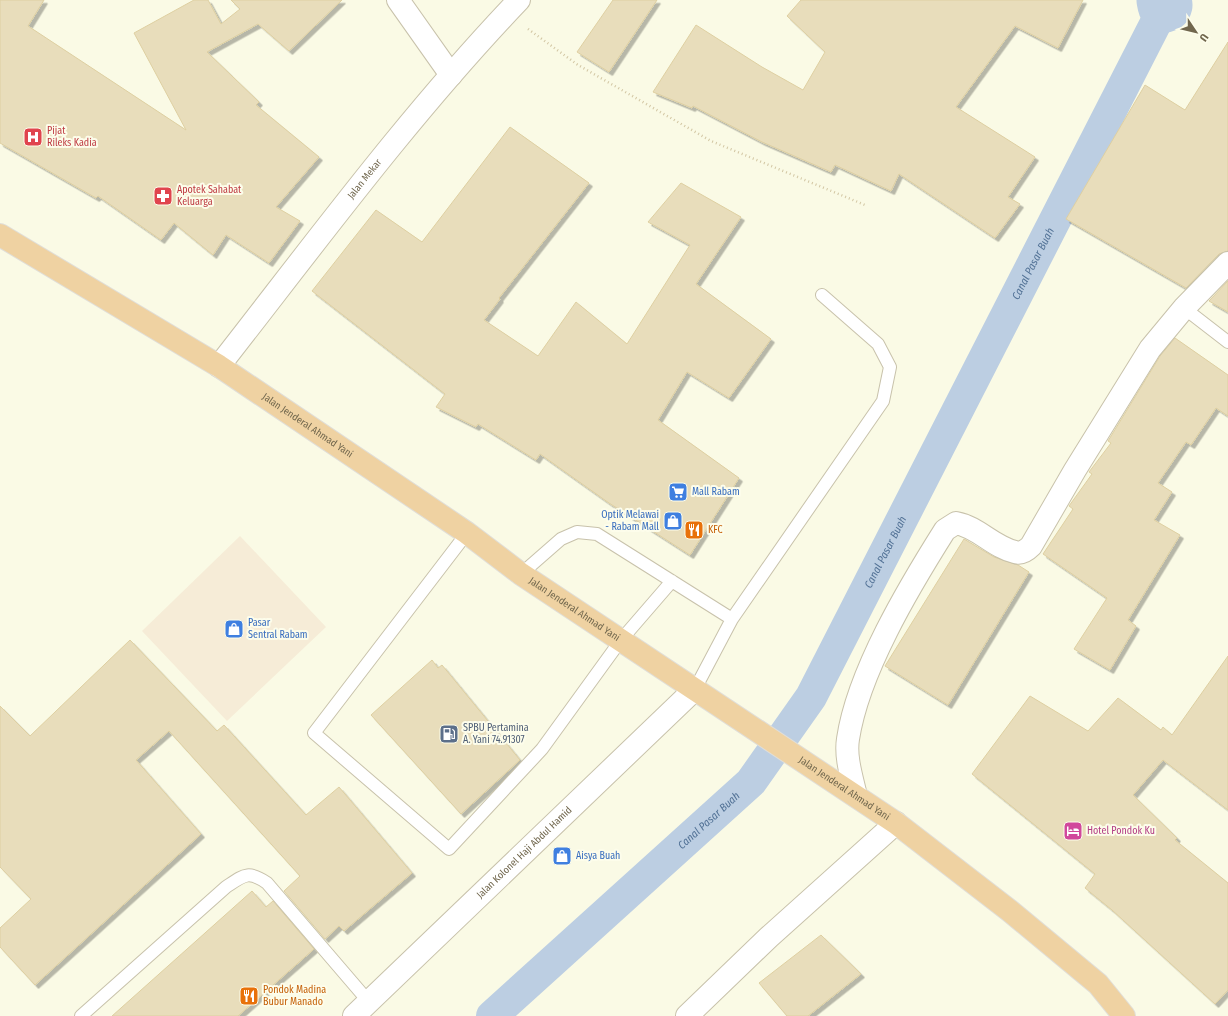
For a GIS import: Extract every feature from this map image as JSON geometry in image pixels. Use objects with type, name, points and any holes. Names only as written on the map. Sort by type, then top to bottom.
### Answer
[{"type":"highway","name":"Jalan Jenderal Ahmad Yani","points":[[0,235],[219,366],[467,532],[521,574],[695,689],[728,713],[896,823],[1010,911],[1098,984],[1124,1016]]},
{"type":"street","points":[[398,0],[451,75]]},
{"type":"street","name":"Jalan Mekar","points":[[219,366],[352,196],[451,75],[513,7]]},
{"type":"street","points":[[856,796],[850,769],[847,740],[858,700],[872,661],[945,530],[956,523],[967,525],[1016,553],[1026,551],[1031,546],[1075,470],[1150,348],[1184,308],[1228,263]]},
{"type":"street","name":"Jalan Kolonel Haji Abdul Hamid","points":[[362,1009],[695,689]]},
{"type":"street","points":[[687,1016],[769,937],[896,823]]},
{"type":"lane","points":[[695,689],[732,619],[884,401],[890,367],[878,344],[822,295]]},
{"type":"lane","points":[[1184,308],[1228,342]]},
{"type":"lane","points":[[467,532],[314,733],[449,849],[542,749],[620,640],[672,581]]},
{"type":"lane","points":[[521,574],[561,538],[577,532],[597,534],[732,619]]},
{"type":"lane","points":[[81,1016],[226,887],[242,876],[255,875],[266,883],[362,1009]]},
{"type":"path","points":[[513,7],[578,65],[711,141],[865,205]]},
{"type":"shaded area","name":"Pasar Sentral Rabam","points":[[240,536],[326,627],[227,721],[142,631]]},
{"type":"building","points":[[0,0],[44,0],[28,26],[186,130],[134,33],[194,0],[208,0],[221,24],[240,9],[231,0],[342,0],[289,51],[258,24],[207,52],[259,102],[256,105],[319,157],[276,207],[300,221],[269,263],[226,235],[213,255],[174,223],[161,240],[98,196],[96,198],[0,143]]},
{"type":"building","points":[[613,0],[657,0],[609,72],[577,52]]},
{"type":"building","points":[[801,0],[1083,0],[1058,48],[1015,26],[956,107],[1035,157],[1008,197],[1020,204],[995,238],[899,174],[891,191],[835,165],[831,172],[762,142],[693,106],[692,108],[653,92],[696,25],[762,67],[803,90],[825,52],[787,16]]},
{"type":"building","points":[[1228,42],[1228,251],[1219,254],[1186,288],[1066,219],[1145,85],[1185,110]]},
{"type":"building","points":[[510,127],[589,183],[499,298],[500,299],[484,320],[538,356],[576,302],[627,344],[690,245],[648,222],[681,183],[741,217],[696,284],[771,339],[729,398],[687,372],[658,420],[739,478],[690,555],[609,503],[540,454],[536,460],[478,424],[476,427],[436,407],[445,394],[312,291],[376,210],[422,242]]},
{"type":"building","points":[[1228,281],[1228,312],[1209,301]]},
{"type":"building","points":[[1175,338],[1228,375],[1228,416],[1216,408],[1191,445],[1186,442],[1158,483],[1172,492],[1154,520],[1180,535],[1128,620],[1136,626],[1110,670],[1074,649],[1107,598],[1043,554],[1073,509],[1069,506],[1092,474],[1089,472],[1111,443],[1108,441],[1160,356]]},
{"type":"building","points":[[964,539],[994,557],[1018,565],[1029,572],[948,705],[885,666]]},
{"type":"building","points":[[130,640],[217,731],[224,725],[306,815],[339,787],[412,873],[344,931],[339,926],[325,939],[284,891],[300,876],[169,731],[136,760],[201,834],[35,985],[0,947],[0,928],[31,899],[0,867],[0,706],[30,736]]},
{"type":"building","points":[[1228,656],[1228,810],[1163,760],[1133,795],[1177,838],[1175,840],[1228,883],[1228,990],[1215,1004],[1112,910],[1085,888],[1095,874],[972,774],[1030,696],[1088,731],[1118,698],[1161,730],[1163,727],[1172,735]]},
{"type":"building","points":[[432,660],[438,668],[442,665],[520,760],[461,814],[371,715]]},
{"type":"building","points":[[252,891],[266,907],[273,901],[314,949],[238,1016],[112,1016]]},
{"type":"building","points":[[821,935],[861,974],[808,1016],[787,1016],[759,983]]},
{"type":"waterway","name":"Canal Pasar Buah","points":[[1164,0],[1165,5]]},
{"type":"waterway","name":"Canal Pasar Buah","points":[[492,1016],[751,782],[811,697],[1165,5]]},
{"type":"place","name":"Pijat Rileks Kadia","points":[[33,137]]},
{"type":"place","name":"Apotek Sahabat Keluarga","points":[[163,196]]},
{"type":"place","name":"Mall Rabam","points":[[678,492]]},
{"type":"place","name":"Optik Melawai - Rabam Mall","points":[[673,521]]},
{"type":"place","name":"KFC","points":[[694,530]]},
{"type":"place","name":"Pasar Sentral Rabam","points":[[234,629]]},
{"type":"place","name":"SPBU Pertamina A. Yani 74.91307","points":[[449,734]]},
{"type":"place","name":"Hotel Pondok Ku","points":[[1073,831]]},
{"type":"place","name":"Aisya Buah","points":[[562,856]]},
{"type":"place","name":"Pondok Madina Bubur Manado","points":[[249,996]]}]
